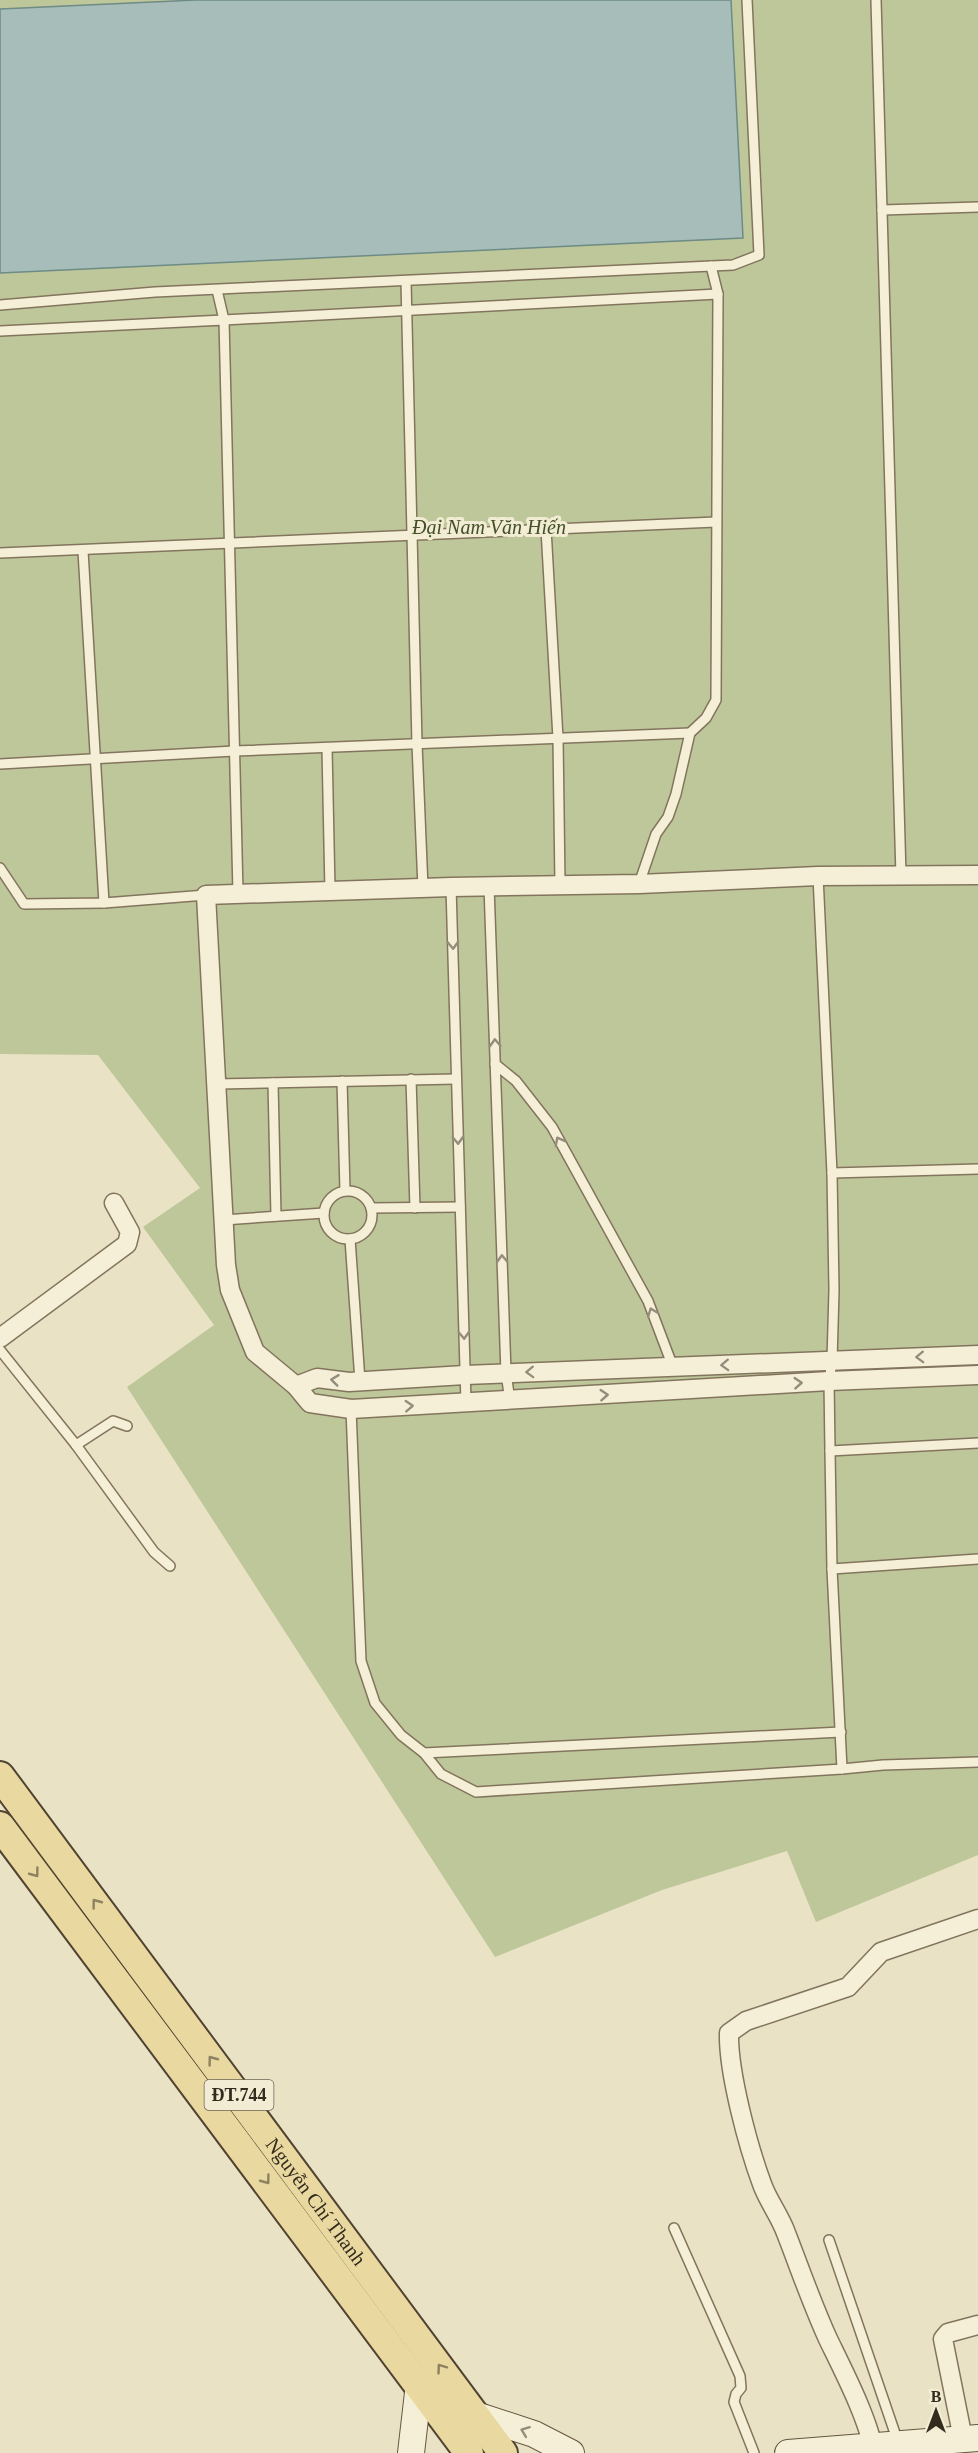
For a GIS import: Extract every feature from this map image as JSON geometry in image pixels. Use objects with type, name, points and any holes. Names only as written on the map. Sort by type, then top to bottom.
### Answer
[{"type":"main road","name":"Nguyễn Chí Thanh","points":[[0,1776],[503,2453]]},
{"type":"main road","name":"Nguyễn Chí Thanh","points":[[0,1826],[469,2453]]},
{"type":"main road","points":[[241,2148],[266,2132]]},
{"type":"main road","points":[[411,2453],[419,2384]]},
{"type":"main road","points":[[476,2415],[534,2434],[571,2453]]},
{"type":"main road","points":[[788,2453],[873,2450],[898,2444],[970,2439]]},
{"type":"street","points":[[978,875],[818,876],[639,884],[489,886],[206,895],[223,1220],[230,1290],[255,1352],[296,1386],[310,1403],[351,1409],[829,1381],[978,1375]]},
{"type":"street","points":[[0,1338],[127,1244],[130,1232],[114,1203]]},
{"type":"street","points":[[296,1386],[316,1378],[360,1381],[506,1373],[978,1355]]},
{"type":"street","points":[[873,2450],[841,2366],[807,2291],[786,2230],[762,2185],[743,2120],[729,2048],[729,2033],[746,2020],[848,1987],[881,1952],[978,1919]]},
{"type":"street","points":[[970,2439],[943,2339],[948,2333],[978,2325]]},
{"type":"lane","points":[[0,305],[217,290],[734,265],[759,255],[747,0]]},
{"type":"lane","points":[[876,0],[900,876]]},
{"type":"lane","points":[[882,210],[978,207]]},
{"type":"lane","points":[[639,884],[656,834],[668,817],[676,794],[690,733],[706,718],[716,700],[718,294],[711,266]]},
{"type":"lane","points":[[406,281],[411,535],[423,888]]},
{"type":"lane","points":[[217,290],[224,320],[238,893]]},
{"type":"lane","points":[[0,331],[408,312],[718,294]]},
{"type":"lane","points":[[0,553],[716,522]]},
{"type":"lane","points":[[546,529],[558,738],[560,885]]},
{"type":"lane","points":[[82,550],[104,903]]},
{"type":"lane","points":[[0,764],[234,751],[690,733]]},
{"type":"lane","points":[[327,748],[330,891]]},
{"type":"lane","points":[[0,868],[24,904],[104,903],[206,895]]},
{"type":"lane","points":[[818,876],[832,1173],[834,1290],[832,1361],[829,1381],[830,1451],[832,1569],[842,1769]]},
{"type":"lane","points":[[489,886],[506,1373],[510,1401]]},
{"type":"lane","points":[[451,887],[466,1403]]},
{"type":"lane","points":[[495,1064],[516,1081],[552,1127],[648,1301],[673,1367]]},
{"type":"lane","points":[[216,1084],[456,1078]]},
{"type":"lane","points":[[411,1079],[415,1208]]},
{"type":"lane","points":[[342,1081],[345,1191]]},
{"type":"lane","points":[[273,1083],[276,1216]]},
{"type":"lane","points":[[832,1173],[978,1169]]},
{"type":"lane","points":[[345,1191],[362,1195],[371,1208],[372,1216],[365,1232],[350,1239],[342,1238],[328,1228],[324,1213],[331,1198],[345,1191]]},
{"type":"lane","points":[[371,1208],[460,1207]]},
{"type":"lane","points":[[223,1220],[324,1213]]},
{"type":"lane","points":[[350,1239],[360,1381]]},
{"type":"lane","points":[[0,1350],[76,1445],[154,1552],[170,1566]]},
{"type":"lane","points":[[351,1409],[361,1661],[375,1703],[401,1735],[424,1753],[441,1774],[476,1792],[883,1765],[978,1762]]},
{"type":"lane","points":[[76,1445],[113,1421],[127,1426]]},
{"type":"lane","points":[[830,1451],[978,1443]]},
{"type":"lane","points":[[832,1569],[978,1559]]},
{"type":"lane","points":[[424,1753],[841,1732]]},
{"type":"lane","points":[[674,2228],[740,2376],[741,2388],[734,2402],[754,2453]]},
{"type":"lane","points":[[829,2240],[898,2444]]},
{"type":"green space","name":"Đại Nam Văn Hiến","points":[[0,0],[978,0],[978,1855],[816,1922],[787,1851],[662,1890],[495,1957],[127,1387],[214,1325],[143,1227],[200,1188],[98,1055],[0,1054]]},
{"type":"water","points":[[196,0],[731,0],[743,238],[0,273],[0,9]]}]
